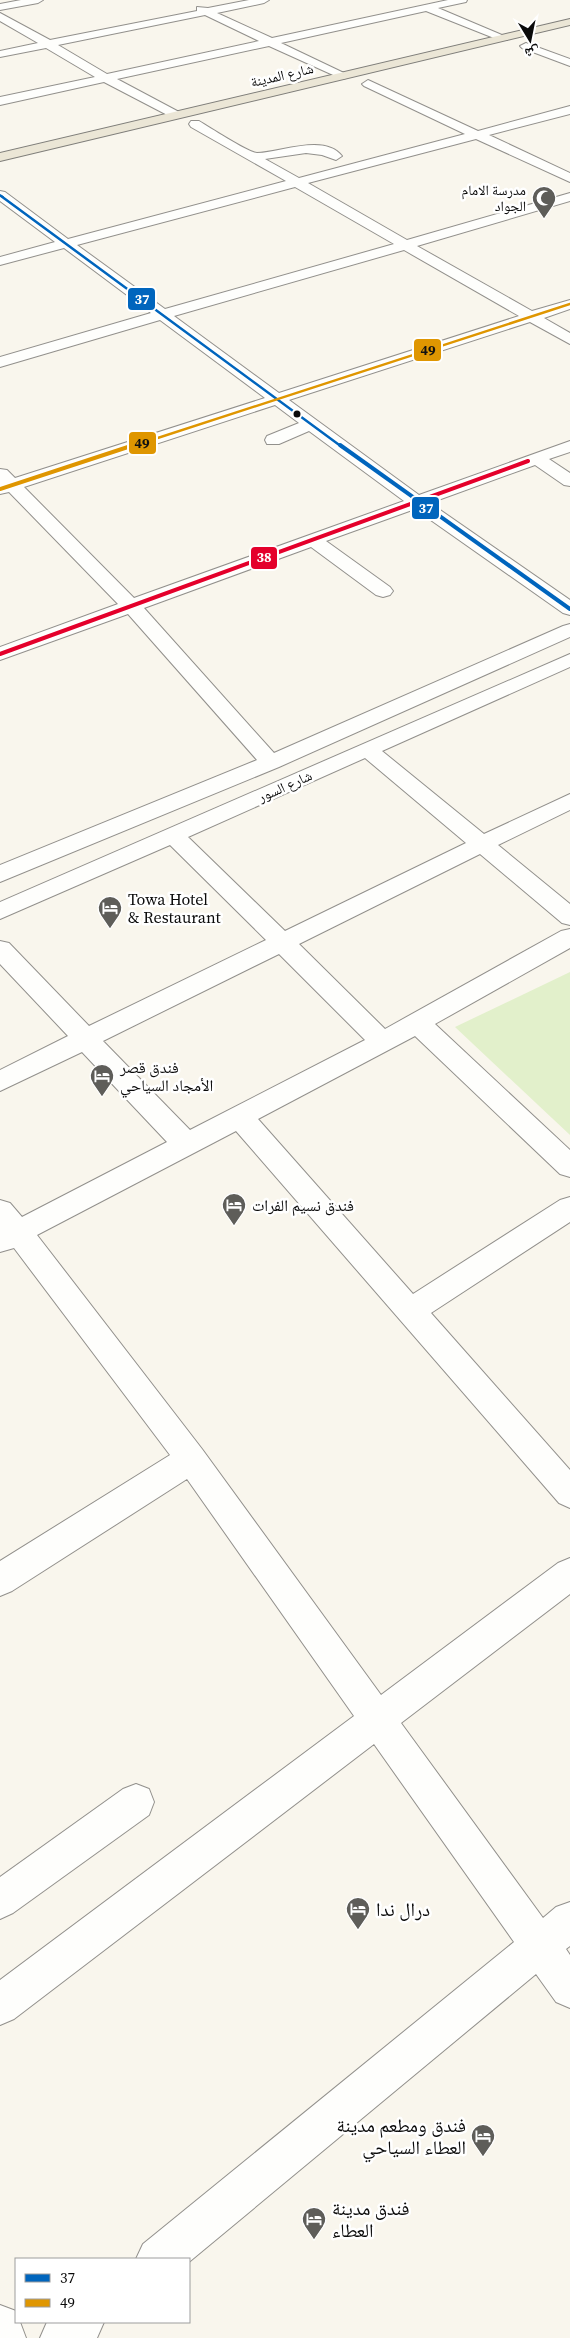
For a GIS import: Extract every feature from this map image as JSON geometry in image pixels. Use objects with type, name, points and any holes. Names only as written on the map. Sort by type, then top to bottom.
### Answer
[{"type":"main road","name":"شارع المدينة","points":[[0,157],[570,22]]},
{"type":"main road","points":[[521,47],[544,42]]},
{"type":"main road","points":[[364,85],[387,80]]},
{"type":"main road","points":[[0,169],[214,119]]},
{"type":"street","points":[[0,7],[38,0]]},
{"type":"street","points":[[0,54],[264,0]]},
{"type":"street","points":[[407,0],[503,38]]},
{"type":"street","points":[[0,101],[462,0]]},
{"type":"street","points":[[189,4],[342,76]]},
{"type":"street","points":[[0,16],[106,78],[175,115]]},
{"type":"street","points":[[521,47],[570,63]]},
{"type":"street","points":[[364,85],[570,178]]},
{"type":"street","points":[[0,261],[479,136],[570,110]]},
{"type":"street","points":[[195,124],[570,339]]},
{"type":"street","points":[[255,157],[304,148],[327,151],[336,156]]},
{"type":"street","points":[[0,195],[417,502],[570,609]]},
{"type":"street","points":[[0,362],[570,197]]},
{"type":"street","points":[[271,762],[131,606],[4,482],[278,399],[570,304]]},
{"type":"street","points":[[273,440],[310,424]]},
{"type":"street","points":[[0,654],[570,446]]},
{"type":"street","points":[[536,458],[570,482]]},
{"type":"street","points":[[313,540],[383,591]]},
{"type":"street","name":"شارع السور","points":[[0,874],[271,762],[570,630]]},
{"type":"street","name":"شارع السور","points":[[0,911],[570,660]]},
{"type":"street","points":[[367,749],[570,917]]},
{"type":"street","points":[[0,1081],[570,800]]},
{"type":"street","points":[[173,835],[384,1042]]},
{"type":"street","points":[[570,938],[384,1042],[186,1145],[6,1228],[30,1247],[191,1459],[570,1988]]},
{"type":"street","points":[[0,949],[186,1145]]},
{"type":"street","points":[[417,1022],[570,1166]]},
{"type":"street","points":[[240,1117],[570,1493]]},
{"type":"street","points":[[410,1310],[570,1208]]},
{"type":"street","points":[[0,1580],[191,1459]]},
{"type":"street","points":[[0,2005],[570,1574]]},
{"type":"street","points":[[0,1900],[136,1802]]},
{"type":"street","points":[[159,2258],[570,1921]]},
{"type":"street","points":[[62,2338],[81,2323]]},
{"type":"street","points":[[0,2328],[4,2338]]},
{"type":"green space","points":[[570,972],[570,1135],[455,1027]]},
{"type":"transit line","name":"37","points":[[0,195],[417,502],[570,609]]},
{"type":"transit line","name":"49","points":[[0,489],[570,304]]},
{"type":"transit line","name":"38","points":[[0,654],[528,461]]},
{"type":"place","name":"مدرسة الامام الجواد","points":[[544,219]]},
{"type":"place","name":"Towa Hotel & Restaurant","points":[[110,929]]},
{"type":"place","name":"فندق قصر الأمجاد السياحي","points":[[102,1097]]},
{"type":"place","name":"فندق نسيم الفرات","points":[[234,1226]]},
{"type":"place","name":"درال ندا","points":[[358,1930]]},
{"type":"place","name":"فندق ومطعم مدينة العطاء السياحي","points":[[483,2157]]},
{"type":"place","name":"فندق مدينة العطاء","points":[[314,2240]]}]
